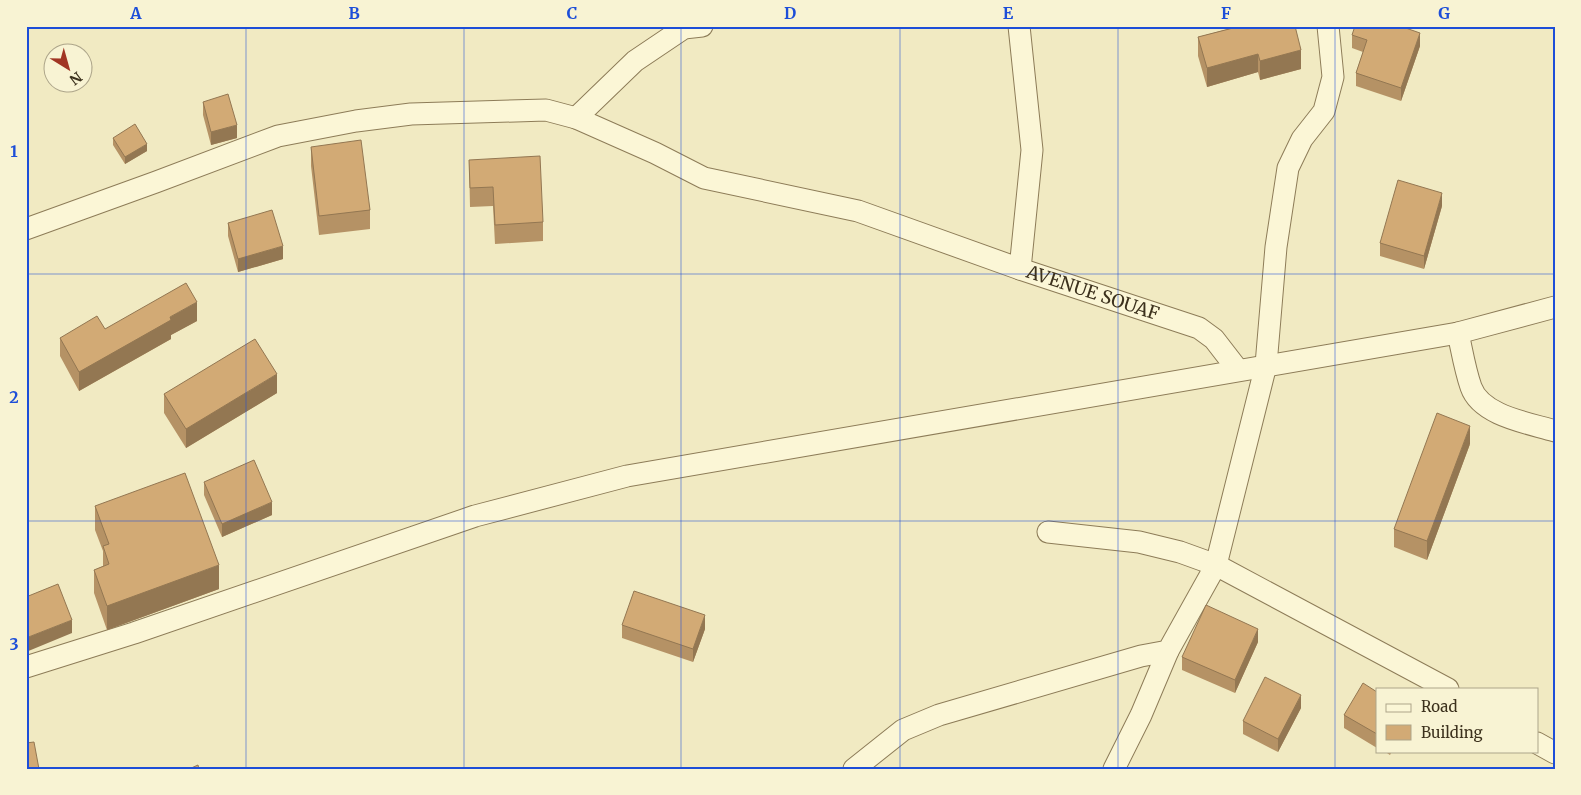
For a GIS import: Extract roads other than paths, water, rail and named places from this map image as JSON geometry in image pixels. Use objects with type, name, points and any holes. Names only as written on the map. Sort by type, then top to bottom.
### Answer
[{"type":"street","name":"AVENUE SOUAF","points":[[1019,26],[1032,150],[1020,268],[1199,328],[1214,339],[1238,370]]},
{"type":"street","points":[[1114,769],[1141,715],[1168,651],[1216,565],[1266,365],[1276,247],[1288,168],[1302,139],[1324,110],[1333,77],[1328,26]]},
{"type":"street","points":[[576,118],[635,61],[690,27]]},
{"type":"street","points":[[26,229],[278,136],[356,121],[411,114],[546,110],[576,118],[655,153],[704,178],[858,211],[1020,268]]},
{"type":"street","points":[[26,668],[134,633],[474,516],[627,476],[1458,333],[1555,307]]},
{"type":"street","points":[[1458,333],[1471,387],[1476,397],[1492,411],[1555,431]]},
{"type":"street","points":[[1048,532],[1139,542],[1180,552],[1216,565],[1446,688]]},
{"type":"street","points":[[855,768],[903,730],[939,715],[1141,656],[1168,651]]},
{"type":"street","points":[[1538,744],[1555,753]]}]
